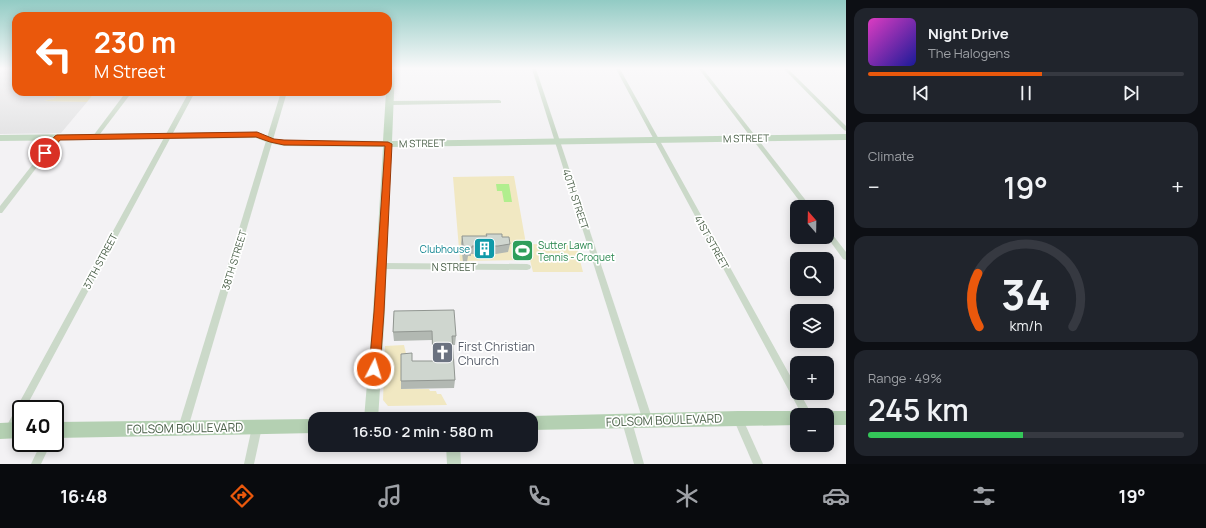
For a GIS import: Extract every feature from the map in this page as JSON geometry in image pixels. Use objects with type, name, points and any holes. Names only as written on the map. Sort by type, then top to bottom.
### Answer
[{"type":"main road","name":"FOLSOM BOULEVARD","points":[[538,423],[790,418]]},
{"type":"main road","points":[[834,418],[846,418]]},
{"type":"main road","name":"FOLSOM BOULEVARD","points":[[64,430],[308,426]]},
{"type":"street","name":"40TH STREET","points":[[541,91],[648,421]]},
{"type":"street","name":"41ST STREET","points":[[630,91],[803,408]]},
{"type":"street","points":[[718,91],[803,200]]},
{"type":"street","points":[[808,91],[846,129]]},
{"type":"street","points":[[95,137],[126,96]]},
{"type":"street","name":"37TH STREET","points":[[10,430],[190,96]]},
{"type":"street","name":"38TH STREET","points":[[183,428],[283,96]]},
{"type":"street","points":[[371,412],[390,96]]},
{"type":"street","points":[[390,103],[499,102]]},
{"type":"street","name":"M STREET","points":[[0,138],[257,135],[284,143],[388,144],[846,137]]},
{"type":"street","points":[[0,211],[57,137]]},
{"type":"street","points":[[834,241],[846,257]]},
{"type":"street","name":"N STREET","points":[[381,266],[527,267]]},
{"type":"street","points":[[738,418],[758,464]]},
{"type":"street","points":[[627,422],[639,464]]},
{"type":"street","points":[[249,464],[257,426]]},
{"type":"street","points":[[36,464],[42,452]]},
{"type":"street","points":[[453,452],[454,464]]},
{"type":"shaded area","points":[[0,91],[12,91],[12,96],[55,96],[55,98],[44,101],[87,102],[61,133],[0,134]]},
{"type":"shaded area","points":[[55,96],[92,96],[87,102],[44,101],[55,98]]},
{"type":"shaded area","points":[[514,176],[526,244],[576,245],[583,272],[533,272],[530,260],[460,261],[453,177]]},
{"type":"shaded area","points":[[496,184],[509,184],[512,202],[504,202],[502,191],[497,191]]},
{"type":"shaded area","points":[[404,345],[408,362],[401,389],[429,389],[430,391],[436,391],[437,394],[441,394],[447,405],[388,406],[383,400],[385,346]]},
{"type":"building","points":[[486,234],[502,234],[502,237],[509,237],[510,244],[498,246],[472,246],[472,248],[468,248],[468,254],[464,254],[462,236],[487,236]]},
{"type":"building","name":"First Christian Church","points":[[454,310],[456,336],[452,336],[455,380],[401,381],[401,354],[412,353],[412,361],[433,361],[432,331],[393,332],[394,311]]},
{"type":"place","name":"Clubhouse","points":[[485,249]]},
{"type":"place","name":"Sutter Lawn Tennis - Croquet","points":[[522,251]]},
{"type":"place","name":"First Christian Church","points":[[442,353]]},
{"type":"route","points":[[45,153],[57,137],[257,135],[263,136],[272,141],[284,143],[326,142],[388,144],[379,312],[374,369]]}]
